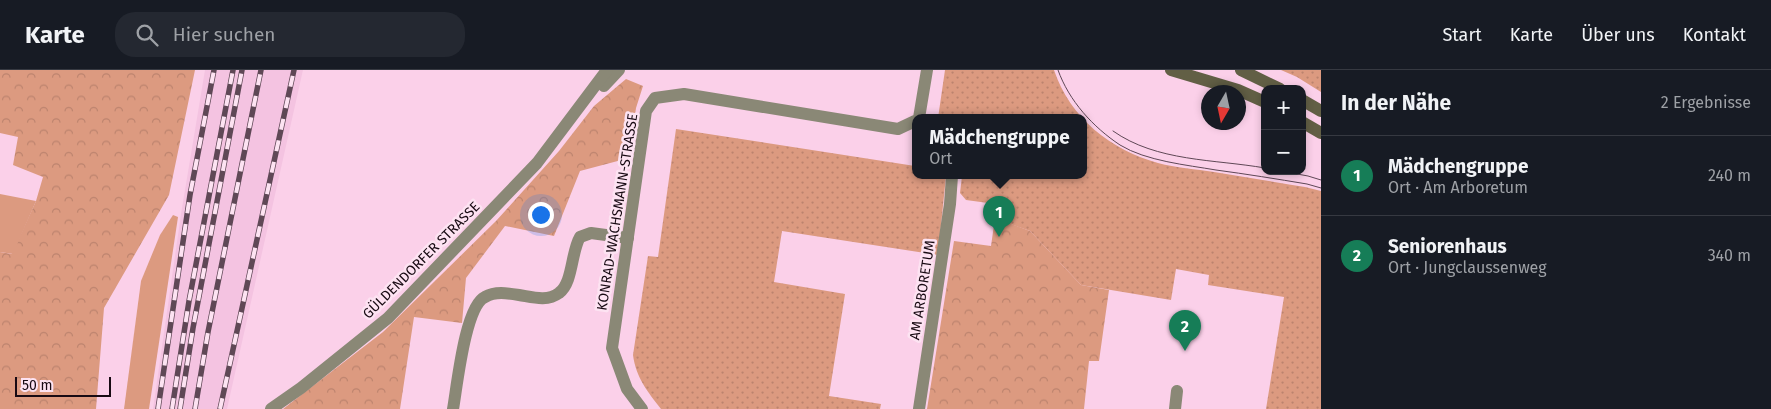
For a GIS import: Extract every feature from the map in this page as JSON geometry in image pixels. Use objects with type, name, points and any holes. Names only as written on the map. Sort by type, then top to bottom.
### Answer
[{"type":"street","name":"GÜLDENDORFER STRASSE","points":[[271,409],[301,388],[388,318],[537,163],[607,70]]},
{"type":"street","name":"GÜLDENDORFER STRASSE","points":[[557,138],[619,70]]},
{"type":"street","points":[[920,114],[927,70]]},
{"type":"street","points":[[1171,70],[1238,90],[1261,100]]},
{"type":"street","points":[[1241,70],[1272,85]]},
{"type":"street","name":"KONRAD-WACHSMANN-STRASSE","points":[[642,409],[627,389],[612,348],[646,111],[656,98],[684,94],[898,130],[912,123]]},
{"type":"street","points":[[1306,102],[1321,111]]},
{"type":"street","points":[[1306,124],[1321,133]]},
{"type":"street","name":"AM ARBORETUM","points":[[919,409],[950,204],[952,179]]},
{"type":"street","points":[[453,409],[467,329],[473,310],[484,297],[502,292],[544,299],[560,293],[568,280],[575,245],[580,237],[591,233],[628,238]]},
{"type":"street","points":[[1175,409],[1177,392]]},
{"type":"shaded area","points":[[205,70],[303,70],[227,409],[153,409],[181,214]]},
{"type":"green space","points":[[0,70],[195,70],[169,195],[104,308],[96,409],[0,409],[0,252],[12,254],[36,201],[43,177],[13,165],[18,137],[0,133]]},
{"type":"green space","points":[[945,70],[1054,70],[1070,103],[1079,114],[939,114]]},
{"type":"green space","points":[[1281,70],[1321,70],[1321,92],[1297,77]]},
{"type":"green space","points":[[626,79],[643,86],[636,108],[629,158],[580,171],[554,236],[505,226],[466,278],[462,323],[414,317],[400,409],[283,409],[383,332],[496,221],[559,151],[594,106]]},
{"type":"green space","points":[[1087,123],[1109,141],[1124,150],[1158,163],[1321,191],[1321,409],[1266,409],[1284,297],[1208,285],[1209,275],[1176,269],[1171,300],[1081,285],[1030,231],[986,215],[988,203],[966,200],[960,193],[962,179],[1087,179]]},
{"type":"green space","points":[[676,129],[912,166],[912,179],[946,179],[938,255],[782,231],[774,282],[845,294],[829,396],[881,404],[880,409],[661,409],[643,384],[633,355],[648,256],[658,257]]},
{"type":"green space","points":[[0,194],[36,201],[13,254],[0,252]]},
{"type":"green space","points":[[173,215],[178,217],[149,409],[124,409],[141,281],[160,235]]},
{"type":"green space","points":[[995,218],[1030,231],[1081,285],[1109,290],[1099,361],[1089,361],[1084,409],[927,409],[954,241],[991,246]]},
{"type":"tram line","points":[[1058,70],[1075,103],[1085,114]]},
{"type":"tram line","points":[[1087,117],[1100,130],[1120,145],[1154,159],[1307,184],[1321,188]]},
{"type":"tram line","points":[[1113,131],[1148,149],[1167,154],[1261,167]]},
{"type":"tram line","points":[[1303,175],[1321,180]]},
{"type":"railway","points":[[158,409],[190,195],[214,70]]},
{"type":"railway","points":[[172,409],[189,301],[233,70]]},
{"type":"railway","points":[[180,409],[193,328],[242,70]]},
{"type":"railway","points":[[195,409],[208,332],[261,70]]},
{"type":"railway","points":[[220,409],[294,70]]},
{"type":"place","name":"Mädchengruppe","points":[[999,237]]},
{"type":"place","name":"Seniorenhaus","points":[[1185,351]]}]
